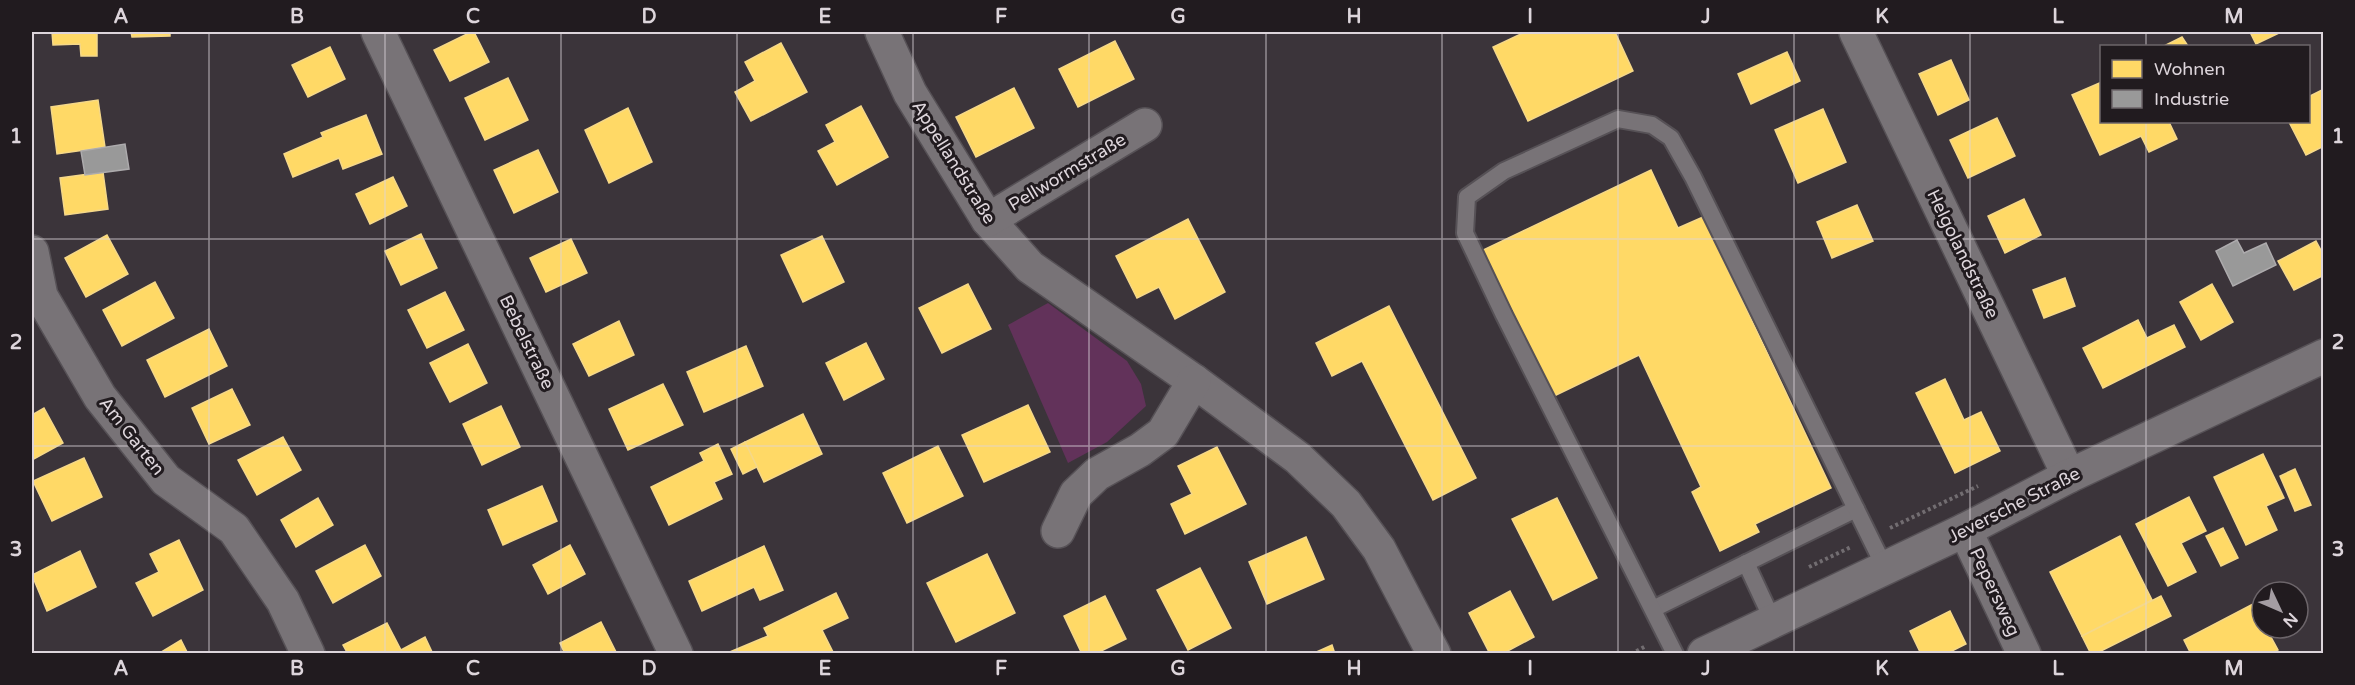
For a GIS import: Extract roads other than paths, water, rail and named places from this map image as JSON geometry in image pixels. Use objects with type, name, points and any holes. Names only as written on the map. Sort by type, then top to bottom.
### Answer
[{"type":"street","name":"Bebelstraße","points":[[378,32],[676,654]]},
{"type":"street","name":"Appellandstraße","points":[[882,32],[910,93],[988,220],[1030,267],[1194,381],[1298,458],[1346,504],[1379,549],[1434,654]]},
{"type":"street","name":"Helgolandstraße","points":[[1856,32],[2069,476]]},
{"type":"street","name":"Pellwormstraße","points":[[988,220],[1145,125]]},
{"type":"street","name":"Am Garten","points":[[32,252],[41,296],[100,397],[166,480],[234,529],[283,601],[308,654]]},
{"type":"street","name":"Jeversche Straße","points":[[1704,654],[1965,530],[2069,476],[2324,356]]},
{"type":"street","points":[[1058,531],[1076,494],[1097,474],[1140,450],[1162,433],[1194,381]]},
{"type":"street","name":"Pepersweg","points":[[1965,530],[2024,654]]},
{"type":"lane","points":[[1675,654],[1465,233],[1467,197],[1504,171],[1618,119],[1652,125],[1671,138],[1693,177],[1885,568]]},
{"type":"lane","points":[[1653,609],[1856,509]]},
{"type":"lane","points":[[1746,563],[1773,621]]}]
